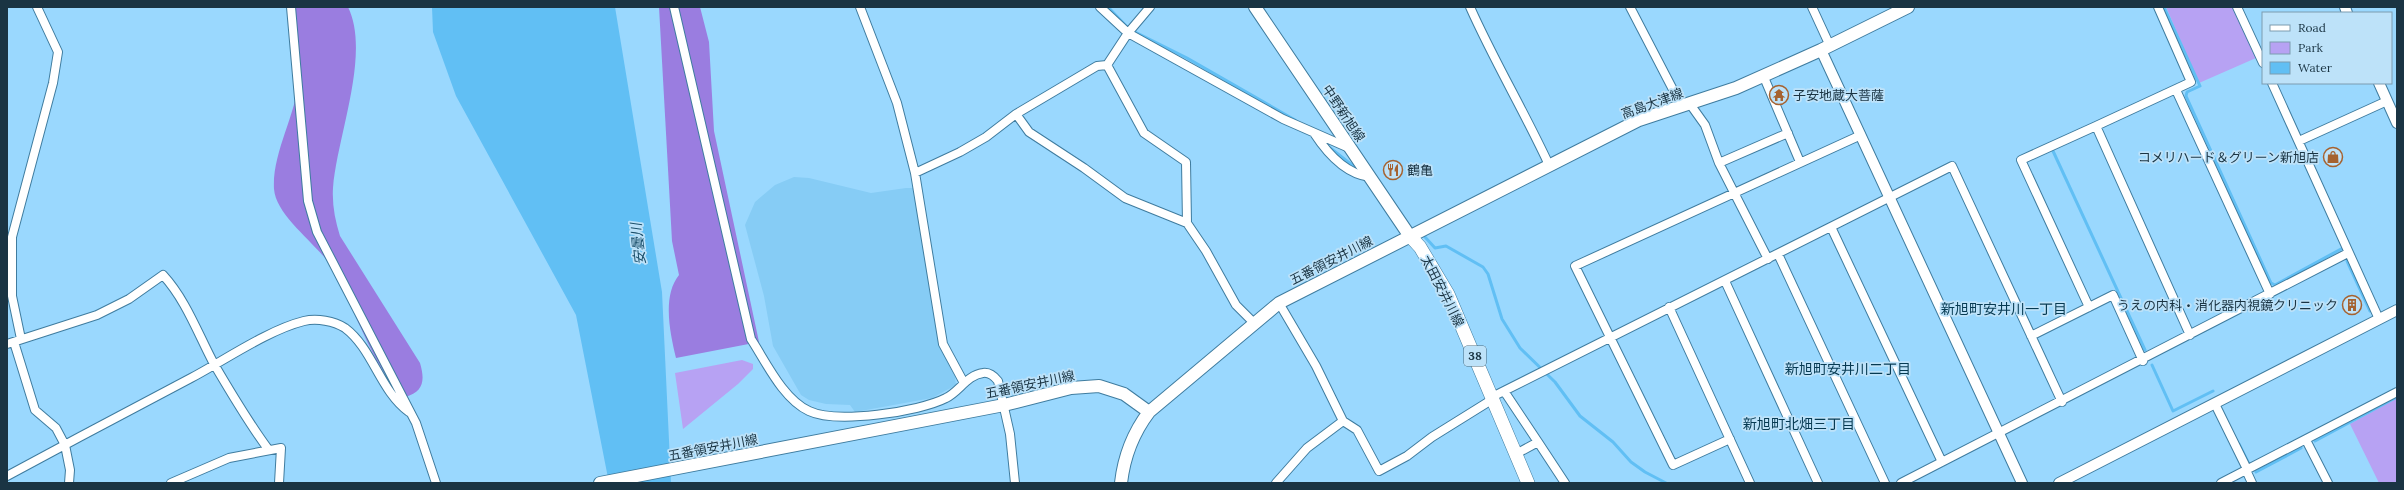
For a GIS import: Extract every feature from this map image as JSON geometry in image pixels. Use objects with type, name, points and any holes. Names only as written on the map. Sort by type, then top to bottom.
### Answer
[{"type":"main road","name":"中野新旭線","points":[[1255,7],[1409,235]]},
{"type":"main road","name":"高島大津線","points":[[1409,235],[1639,120],[1686,105],[1763,75],[1826,48],[1908,7]]},
{"type":"main road","name":"五番領安井川線","points":[[600,483],[1004,405],[1071,388],[1099,386],[1124,394],[1149,412],[1253,322],[1279,303],[1409,235]]},
{"type":"main road","name":"太田安井川線","points":[[1409,235],[1420,248],[1448,294],[1528,483]]},
{"type":"main road","points":[[1121,483],[1131,443],[1139,425],[1149,412]]},
{"type":"street","points":[[37,7],[58,52],[53,83],[12,237],[14,342],[36,410],[56,428],[65,445],[70,470],[69,483]]},
{"type":"street","points":[[291,7],[308,201],[317,232],[412,414],[436,483]]},
{"type":"street","points":[[674,7],[751,339],[780,387],[809,411],[829,416],[867,416],[925,406],[947,398],[964,383],[979,374],[992,375],[998,381],[1004,405],[1010,434],[1015,483]]},
{"type":"street","points":[[860,7],[897,103],[916,173],[943,344],[964,383]]},
{"type":"street","points":[[1100,7],[1128,32],[1283,119],[1351,148]]},
{"type":"street","points":[[1107,65],[1128,32],[1150,7]]},
{"type":"street","points":[[1470,7],[1502,74],[1524,111],[1549,164]]},
{"type":"street","points":[[1630,7],[1686,105],[1705,125],[1719,163],[1768,259]]},
{"type":"street","points":[[1812,7],[1826,48],[1861,135],[2022,483]]},
{"type":"street","points":[[2089,307],[2021,160],[2191,82],[2158,7]]},
{"type":"street","points":[[2238,7],[2262,61]]},
{"type":"street","points":[[916,173],[960,152],[986,137],[1016,114],[1097,66],[1107,65]]},
{"type":"street","points":[[1107,65],[1144,132],[1186,162],[1187,223],[1206,251],[1236,305],[1253,322]]},
{"type":"street","points":[[1763,75],[1800,162]]},
{"type":"street","points":[[2272,84],[2379,319]]},
{"type":"street","points":[[2379,84],[2397,123]]},
{"type":"street","points":[[2176,90],[2270,294]]},
{"type":"street","points":[[2299,141],[2387,101]]},
{"type":"street","points":[[1016,114],[1029,132],[1084,168],[1125,198],[1187,223]]},
{"type":"street","points":[[2096,126],[2190,336]]},
{"type":"street","points":[[1314,133],[1332,158],[1359,176],[1370,177]]},
{"type":"street","points":[[1719,163],[1788,133]]},
{"type":"street","points":[[1730,439],[1673,465],[1575,266],[1861,135]]},
{"type":"street","points":[[1279,303],[1316,366],[1343,421],[1357,430],[1379,471],[1407,456],[1432,437],[1504,391],[1539,372],[1725,281],[1952,166],[2062,402]]},
{"type":"street","points":[[1831,227],[1942,462]]},
{"type":"street","points":[[1901,483],[2062,402],[2348,253]]},
{"type":"street","points":[[1778,254],[1885,483]]},
{"type":"street","points":[[14,342],[97,315],[129,298],[163,275],[176,288],[214,364],[245,417],[268,449]]},
{"type":"street","points":[[1725,281],[1818,483]]},
{"type":"street","points":[[2031,336],[2113,295],[2143,360]]},
{"type":"street","points":[[1669,308],[1750,483]]},
{"type":"street","points":[[2059,483],[2397,310]]},
{"type":"street","points":[[7,476],[214,364],[276,332],[305,321],[325,320],[344,328],[359,344],[386,387],[412,414]]},
{"type":"street","points":[[1504,391],[1565,483]]},
{"type":"street","points":[[2221,483],[2397,392]]},
{"type":"street","points":[[2215,404],[2252,483]]},
{"type":"street","points":[[1276,483],[1307,448],[1343,421]]},
{"type":"street","points":[[2306,440],[2328,483]]},
{"type":"street","points":[[1516,454],[1538,442]]},
{"type":"street","points":[[171,483],[229,458],[268,449],[281,448],[279,483]]},
{"type":"shaded area","points":[[289,7],[348,7],[354,26],[356,48],[354,71],[351,96],[333,188],[334,212],[340,236],[420,363],[422,384],[416,392],[405,397],[384,373],[331,266],[289,219],[276,199],[274,175],[280,148],[294,106],[299,79],[297,54]]},
{"type":"shaded area","points":[[659,7],[700,7],[709,42],[714,131],[759,342],[676,358],[670,326],[669,304],[674,284],[679,275],[672,241]]},
{"type":"shaded area","points":[[794,177],[809,178],[871,193],[915,188],[941,349],[955,377],[956,385],[932,398],[855,412],[850,405],[826,404],[809,400],[801,395],[773,346],[764,296],[745,225],[755,202],[775,185]]},
{"type":"green space","points":[[2166,7],[2233,7],[2256,58],[2199,83]]},
{"type":"green space","points":[[742,360],[753,364],[753,369],[738,384],[683,429],[675,373]]},
{"type":"green space","points":[[2397,398],[2397,483],[2379,483],[2350,424]]},
{"type":"water","name":"安曇川","points":[[432,7],[615,7],[662,292],[671,483],[609,483],[576,315],[456,96],[433,32]]},
{"type":"waterway","points":[[1108,7],[1129,29],[1187,58],[1295,120]]},
{"type":"waterway","points":[[2164,7],[2200,86],[2187,92],[2186,96],[2271,283],[2275,285],[2341,249]]},
{"type":"waterway","points":[[1329,147],[1357,169]]},
{"type":"waterway","points":[[2053,151],[2145,350]]},
{"type":"waterway","points":[[1425,237],[1435,248],[1446,246],[1483,267],[1488,274],[1502,319],[1520,348],[1555,382],[1580,416],[1613,442],[1631,462],[1645,472],[1666,483]]},
{"type":"waterway","points":[[2347,261],[2370,311]]},
{"type":"waterway","points":[[2152,365],[2173,411],[2213,391]]},
{"type":"waterway","points":[[2315,441],[2397,397]]},
{"type":"waterway","points":[[2239,444],[2249,464]]},
{"type":"waterway","points":[[2256,472],[2301,448]]},
{"type":"place","name":"子安地蔵大菩薩","points":[[1779,95]]},
{"type":"place","name":"コメリハード＆グリーン新旭店","points":[[2333,157]]},
{"type":"place","name":"鶴亀","points":[[1393,170]]},
{"type":"place","name":"うえの内科・消化器内視鏡クリニック","points":[[2352,305]]},
{"type":"district","name":"新旭町安井川一丁目","points":[[2004,309]]},
{"type":"district","name":"新旭町安井川二丁目","points":[[1848,369]]},
{"type":"district","name":"新旭町北畑三丁目","points":[[1799,424]]}]
